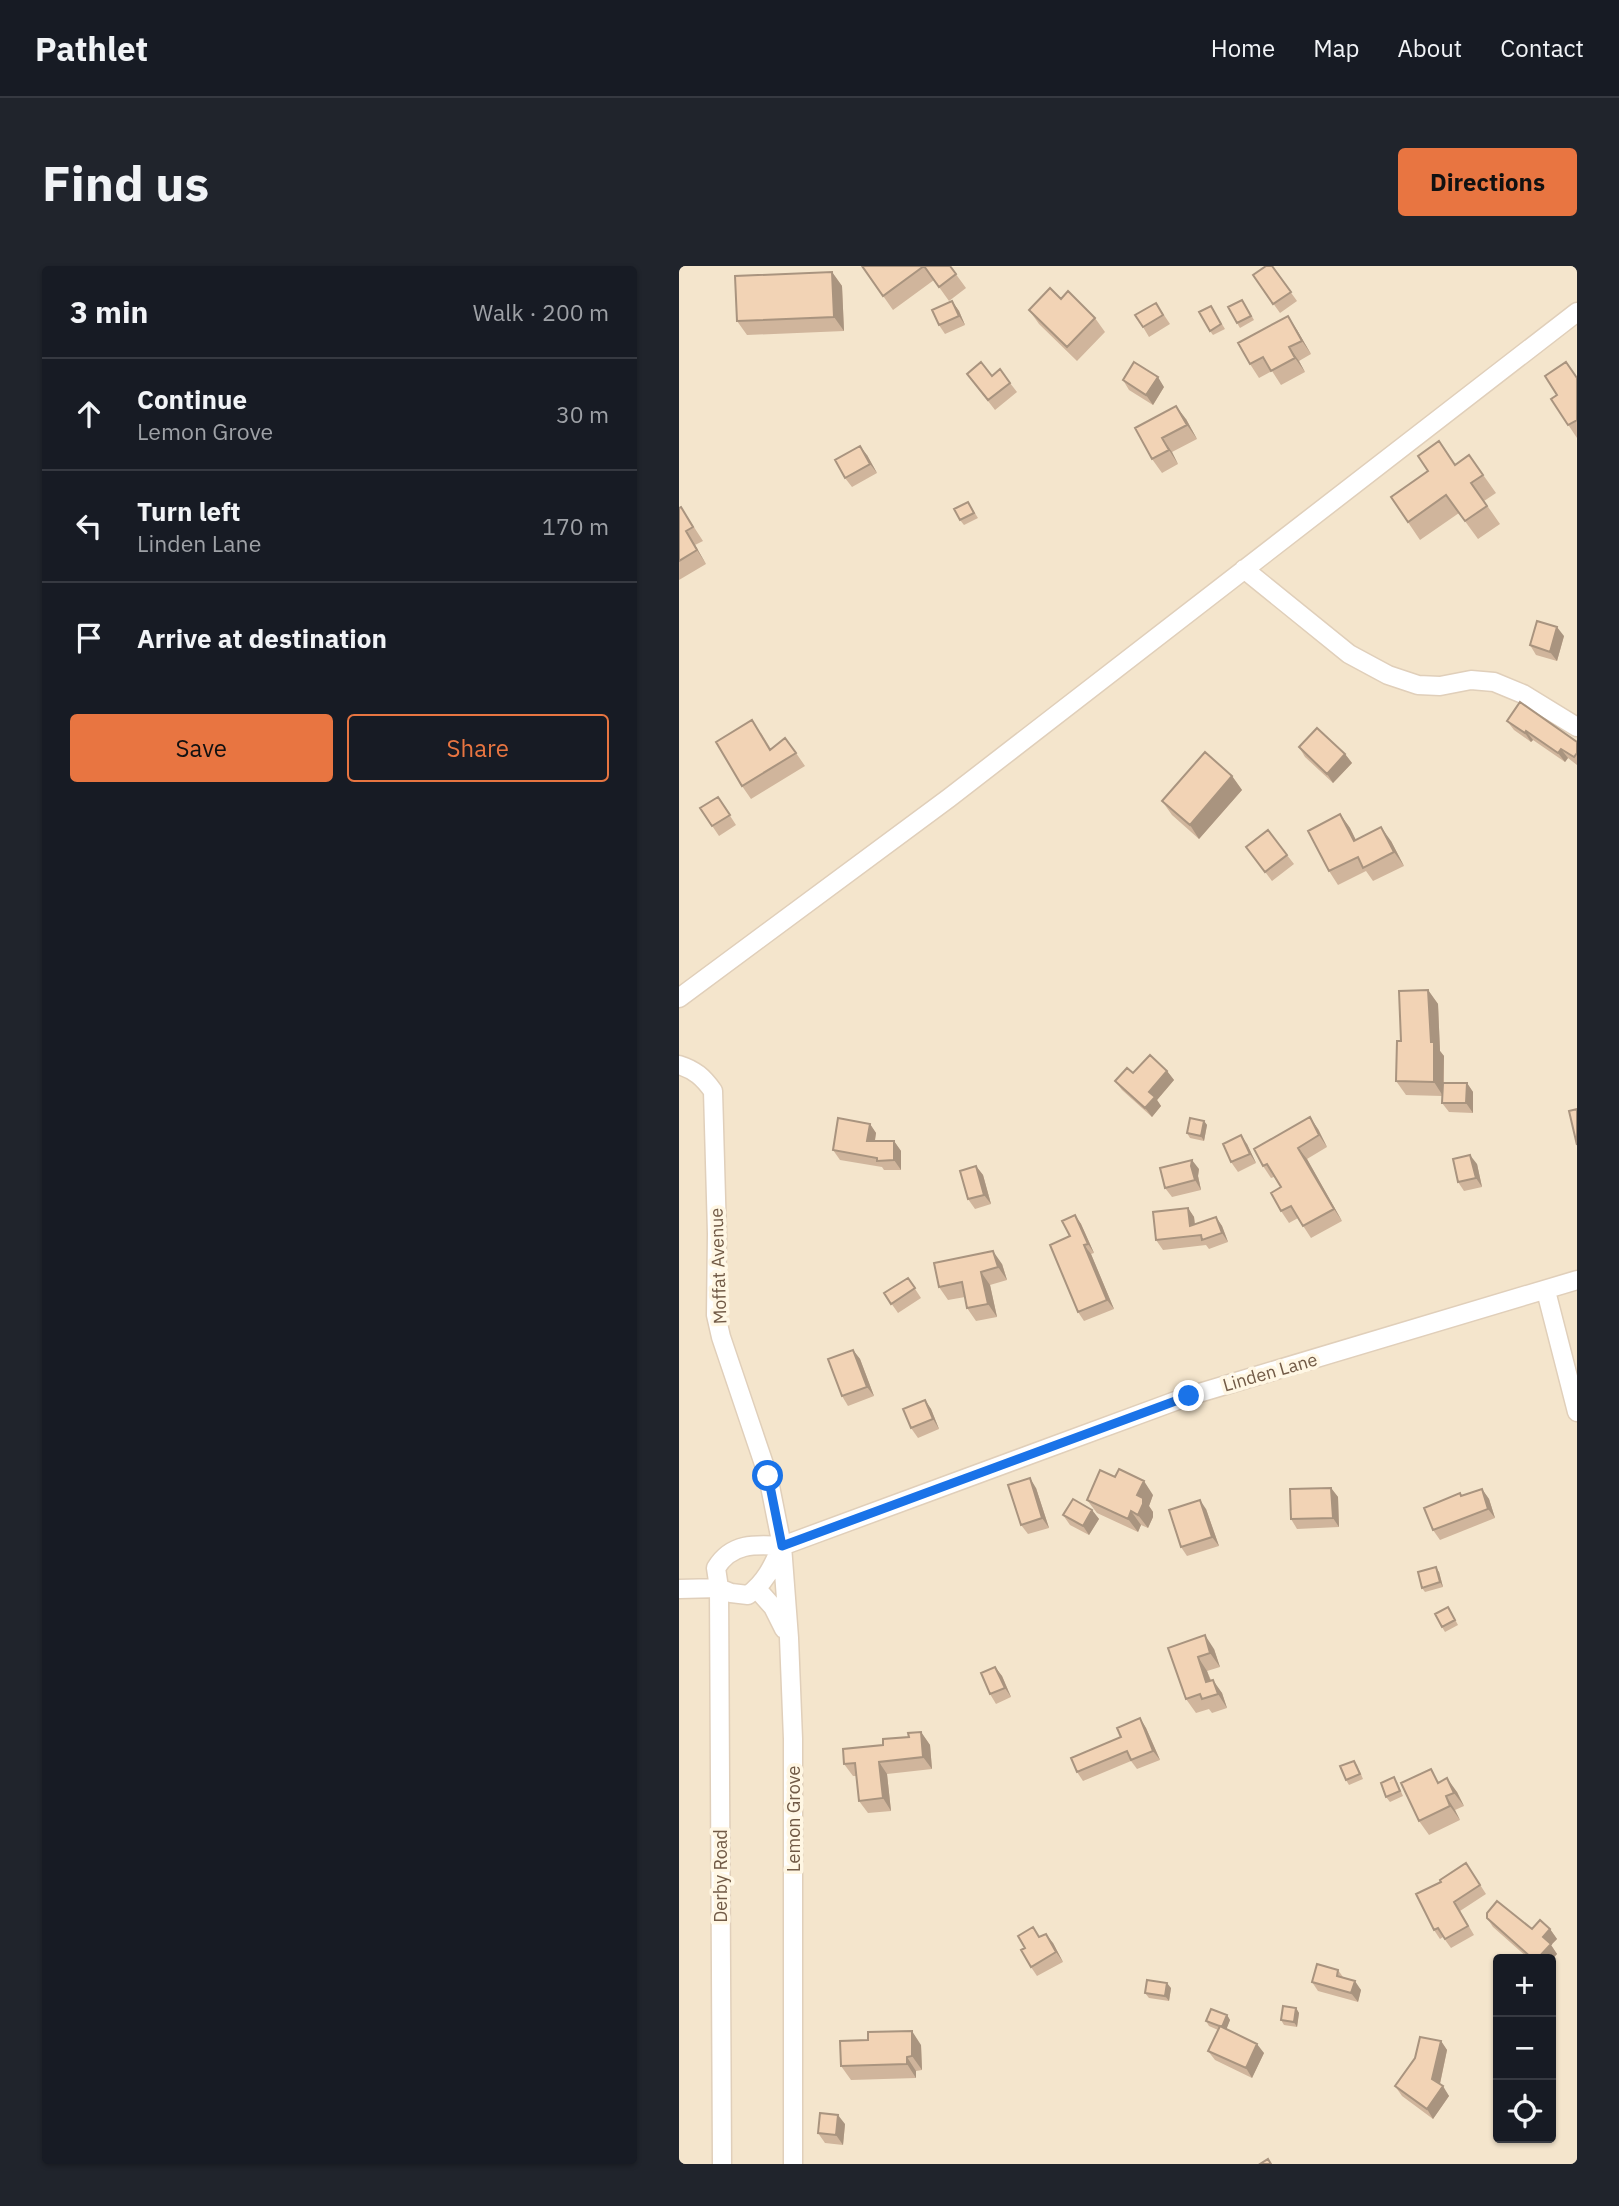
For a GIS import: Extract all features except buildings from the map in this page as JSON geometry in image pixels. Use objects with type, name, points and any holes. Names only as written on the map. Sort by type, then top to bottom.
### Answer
[{"type":"street","points":[[679,998],[949,797],[1577,312]]},
{"type":"street","points":[[1244,569],[1349,654],[1388,675],[1418,685],[1440,686],[1471,680],[1494,682],[1523,694],[1577,727]]},
{"type":"street","name":"Moffat Avenue","points":[[679,1065],[694,1070],[713,1091],[716,1315],[721,1338],[768,1476]]},
{"type":"street","name":"Linden Lane","points":[[719,1588],[716,1568],[729,1553],[739,1547],[753,1544],[782,1546],[1189,1396],[1577,1280]]},
{"type":"street","points":[[1546,1291],[1577,1412]]},
{"type":"street","name":"Lemon Grove","points":[[768,1476],[782,1546],[793,1738],[793,2164]]},
{"type":"street","points":[[679,1589],[719,1588],[748,1595],[757,1589],[770,1572],[782,1546]]},
{"type":"street","name":"Derby Road","points":[[719,1588],[722,2164]]},
{"type":"street","points":[[757,1589],[773,1607],[789,1638]]},
{"type":"shaded area","points":[[679,266],[1577,266],[1577,2164],[679,2164]]},
{"type":"route","points":[[768,1476],[782,1546],[1189,1396]]}]
